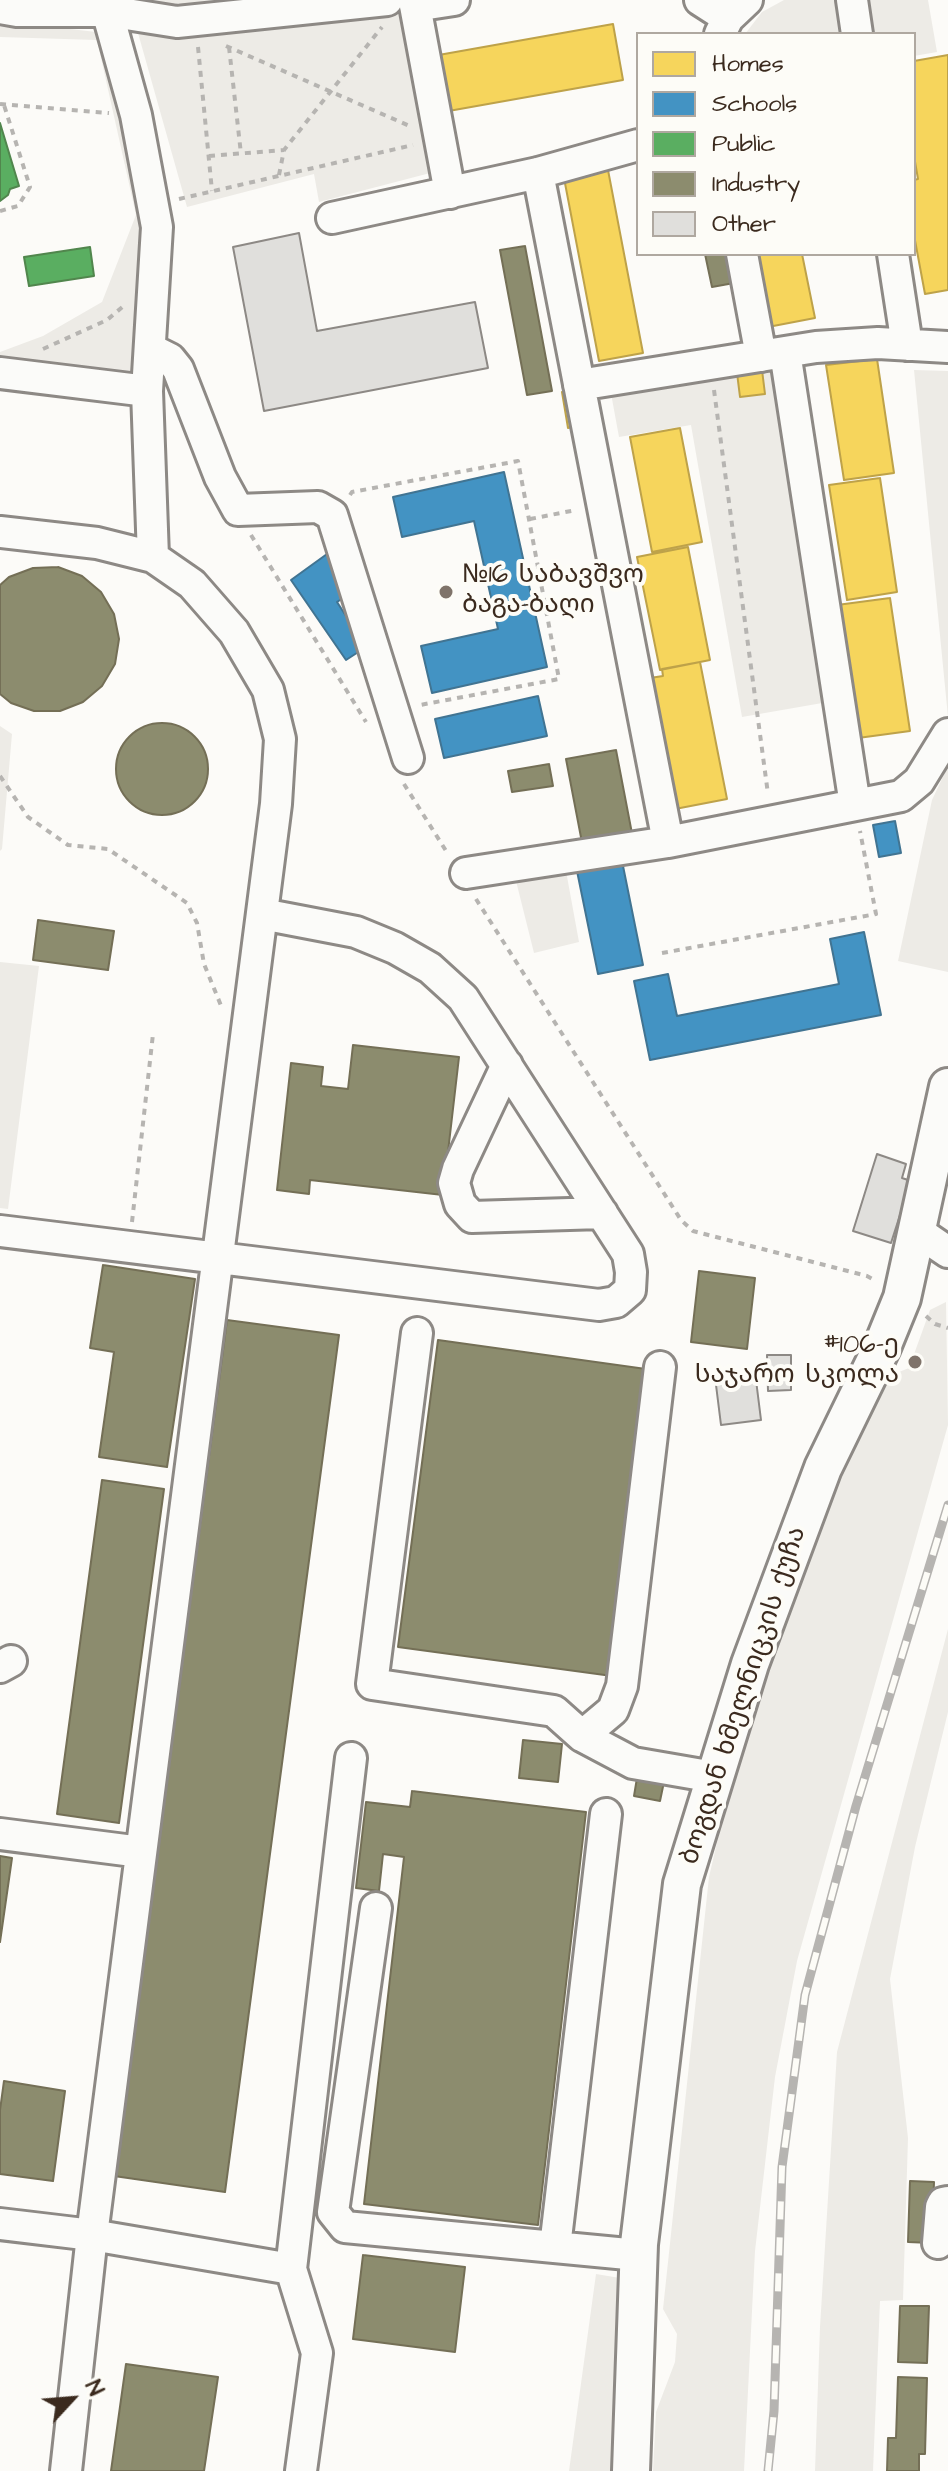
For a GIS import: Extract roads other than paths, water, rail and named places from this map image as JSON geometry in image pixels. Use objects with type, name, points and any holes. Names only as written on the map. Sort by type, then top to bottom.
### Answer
[{"type":"main road","name":"ბოგდან ხმელნიცკის ქუჩა","points":[[631,2471],[638,2255],[682,1884],[750,1664],[823,1468],[882,1347],[902,1298],[948,1087]]},
{"type":"street","points":[[0,8],[17,11],[105,3],[190,27],[330,3],[400,7],[454,0]]},
{"type":"street","points":[[700,0],[731,17]]},
{"type":"street","points":[[852,0],[857,32]]},
{"type":"street","points":[[105,3],[136,115],[157,227],[147,391],[153,557]]},
{"type":"street","points":[[400,7],[439,139],[450,193]]},
{"type":"street","points":[[332,218],[538,173],[636,146]]},
{"type":"street","points":[[538,173],[668,842]]},
{"type":"street","points":[[743,256],[773,354],[855,805]]},
{"type":"street","points":[[893,256],[907,345]]},
{"type":"street","points":[[579,385],[816,347],[878,343],[948,347]]},
{"type":"street","points":[[150,349],[170,359],[178,369],[220,477],[238,510],[318,507],[332,515],[380,716],[404,768]]},
{"type":"street","points":[[0,373],[147,391]]},
{"type":"street","points":[[0,532],[97,543],[153,557],[192,584],[234,632],[268,690],[280,739],[276,804],[92,2235],[66,2471]]},
{"type":"street","points":[[464,877],[668,842],[901,796],[919,781],[948,734]]},
{"type":"street","points":[[0,1231],[599,1305],[616,1302],[630,1290],[628,1254],[463,998],[430,968],[395,948],[356,932],[262,914]]},
{"type":"street","points":[[507,1065],[458,1169],[454,1183],[460,1204],[472,1217],[602,1213]]},
{"type":"street","points":[[917,1231],[948,1252]]},
{"type":"street","points":[[417,1333],[372,1684],[554,1711],[582,1736],[633,1763],[714,1777]]},
{"type":"street","points":[[582,1736],[613,1710],[622,1686],[660,1367]]},
{"type":"street","points":[[301,2471],[317,2353],[291,2269],[351,1758]]},
{"type":"street","points":[[555,2247],[606,1814]]},
{"type":"street","points":[[0,1834],[141,1852]]},
{"type":"street","points":[[376,1908],[333,2212],[345,2227],[638,2255]]},
{"type":"street","points":[[938,2243],[941,2207],[948,2202]]},
{"type":"street","points":[[0,2224],[92,2235],[291,2269]]},
{"type":"railway","points":[[768,2471],[774,2411],[782,2167],[805,1995],[856,1806],[948,1505]]},
{"type":"place","name":"№16 საბავშვო ბაგა-ბაღი","points":[[446,592]]},
{"type":"place","name":"#106-ე საჯარო სკოლა","points":[[915,1362]]}]
